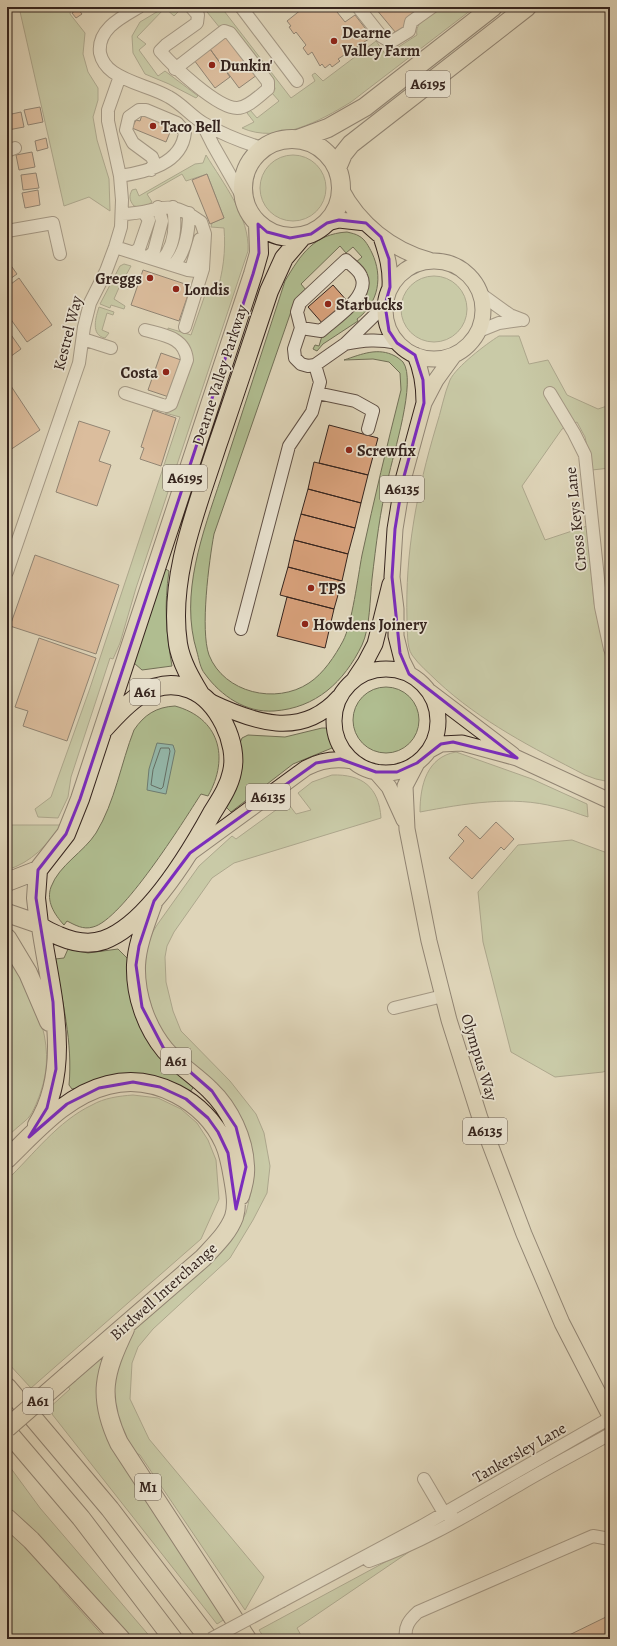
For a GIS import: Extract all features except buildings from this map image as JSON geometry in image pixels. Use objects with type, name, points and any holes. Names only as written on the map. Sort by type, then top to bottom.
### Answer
[{"type":"highway","name":"A6195","points":[[298,139],[328,128],[365,106],[493,7]]},
{"type":"highway","name":"A6195","points":[[337,168],[342,154],[351,144],[527,7]]},
{"type":"highway","name":"A6195","points":[[285,139],[298,139],[310,142],[331,158],[337,168],[341,189],[337,208],[327,223],[311,234],[302,237],[290,238],[267,232],[258,224],[248,211],[242,196],[242,182],[246,169],[253,157],[262,148],[273,142],[285,139]]},
{"type":"highway","name":"Dearne Valley Parkway","points":[[103,730],[253,274],[259,253],[258,224]]},
{"type":"highway","name":"Dearne Valley Parkway","points":[[204,697],[182,658],[178,645],[177,608],[182,563],[199,501],[269,291],[284,258],[302,237]]},
{"type":"highway","name":"A61","points":[[7,913],[40,925],[65,939],[85,943],[96,943],[114,936],[125,928],[154,901],[190,853],[230,780],[233,765],[233,749],[229,736],[204,697],[181,686],[162,686],[153,688],[129,702],[103,730],[71,823],[60,842],[38,870],[36,898],[40,925],[53,1002],[56,1040],[56,1069],[47,1108],[29,1137]]},
{"type":"highway","points":[[7,882],[38,870]]},
{"type":"highway","name":"A61","points":[[154,901],[139,946],[136,965],[142,1007],[154,1034],[164,1049],[212,1091],[227,1111],[236,1127],[242,1144],[246,1167],[242,1189],[236,1209]]},
{"type":"highway","points":[[7,938],[28,973],[56,1040]]},
{"type":"highway","name":"Birdwell Interchange","points":[[7,1159],[29,1137],[67,1104],[80,1096],[99,1088],[120,1082],[133,1082],[160,1087],[174,1092],[186,1099],[208,1118],[218,1132],[228,1153],[235,1190],[236,1209],[230,1227],[203,1258],[7,1428]]},
{"type":"highway","name":"M1","points":[[129,1321],[111,1360],[106,1379],[107,1411],[113,1430],[119,1443],[247,1639]]},
{"type":"highway","points":[[7,1387],[110,1509],[210,1639]]},
{"type":"highway","points":[[7,1431],[81,1518],[173,1639]]},
{"type":"highway","points":[[7,1518],[31,1540],[121,1639]]},
{"type":"main road","points":[[341,189],[351,206],[381,237],[416,257],[452,263],[462,268],[477,285],[482,295],[484,307],[483,319],[479,331],[469,345],[454,355],[434,359],[415,355],[397,343],[389,331],[386,320],[385,305],[390,287],[391,273],[389,259],[381,237]]},
{"type":"main road","points":[[327,223],[339,220],[366,223]]},
{"type":"main road","points":[[390,287],[397,277],[407,268],[429,260]]},
{"type":"main road","name":"A6135","points":[[415,355],[423,380],[424,403]]},
{"type":"main road","name":"A6135","points":[[409,674],[402,660],[396,636],[392,577],[395,529],[403,480],[424,403],[436,380],[454,355]]},
{"type":"main road","name":"A6135","points":[[355,679],[375,644],[392,577]]},
{"type":"main road","points":[[204,697],[240,716],[254,721],[281,723],[298,721],[316,715],[330,707],[355,679],[371,671],[380,669],[398,670],[420,680],[435,701],[439,721],[430,750]]},
{"type":"main road","points":[[430,692],[517,758]]},
{"type":"main road","points":[[339,697],[334,714],[335,731],[341,748],[352,761],[364,768],[376,772],[397,772],[417,763],[430,750],[441,744],[462,743],[517,758],[610,801]]},
{"type":"main road","name":"A6135","points":[[190,853],[306,768],[327,760],[340,759],[352,761]]},
{"type":"main road","name":"Olympus Way","points":[[417,763],[405,786],[407,829],[429,941],[443,996],[480,1118],[524,1234],[562,1323],[610,1417]]},
{"type":"main road","name":"Olympus Way","points":[[376,772],[389,787],[407,829]]},
{"type":"street","points":[[139,7],[106,30],[100,42],[100,51],[104,64],[120,76],[169,97],[186,108],[202,122],[240,141],[262,148]]},
{"type":"street","points":[[175,68],[224,31],[230,33],[268,82],[268,89],[246,106],[237,108],[228,106],[214,98],[175,68],[160,51],[197,23],[198,15],[191,7]]},
{"type":"street","points":[[240,7],[297,81]]},
{"type":"street","points":[[358,7],[381,36],[391,42],[409,31],[411,22],[432,7]]},
{"type":"street","name":"Kestrel Way","points":[[8,567],[79,363],[84,338],[84,327],[90,302],[115,247],[122,214],[120,176],[108,121],[108,110],[120,76]]},
{"type":"street","points":[[120,176],[151,170],[179,151],[183,146],[185,132],[177,123],[146,110],[139,110],[129,117],[126,130],[137,147],[152,157],[154,162],[151,170]]},
{"type":"street","points":[[202,122],[213,145],[242,196]]},
{"type":"street","points":[[122,214],[144,213],[158,208],[173,207],[188,212],[201,222],[205,234],[204,268],[185,327]]},
{"type":"street","points":[[161,261],[167,255],[176,224],[173,207]]},
{"type":"street","points":[[149,257],[154,251],[162,221],[158,208]]},
{"type":"street","points":[[173,265],[179,259],[189,228],[188,212]]},
{"type":"street","points":[[134,252],[139,249],[149,220],[144,213]]},
{"type":"street","points":[[188,270],[192,266],[199,242],[201,222]]},
{"type":"street","points":[[7,231],[53,223],[60,254]]},
{"type":"street","points":[[115,247],[188,270],[196,271],[204,268]]},
{"type":"street","points":[[301,328],[321,331],[359,297],[364,286],[361,275],[346,260],[300,303],[297,312],[301,328],[294,349],[295,358],[301,364],[308,366],[315,365],[345,344],[385,305]]},
{"type":"street","points":[[479,331],[499,322],[523,320],[510,315],[482,295]]},
{"type":"street","points":[[125,393],[167,406],[174,399],[187,360],[186,354],[180,342],[175,338],[145,330]]},
{"type":"street","points":[[84,338],[111,348]]},
{"type":"street","points":[[345,344],[364,340],[382,339],[397,343]]},
{"type":"street","points":[[241,629],[289,446],[312,412],[320,382],[315,365]]},
{"type":"street","points":[[317,392],[355,401],[373,411],[368,429]]},
{"type":"street","name":"Cross Keys Lane","points":[[550,393],[574,433],[584,455],[601,607],[610,649]]},
{"type":"street","points":[[394,1008],[443,996]]},
{"type":"street","name":"Tankersley Lane","points":[[210,1639],[444,1513],[610,1417]]},
{"type":"street","name":"Tankersley Lane","points":[[336,1572],[411,1545],[471,1513],[610,1434]]},
{"type":"street","points":[[424,1479],[444,1513]]},
{"type":"street","name":"Tankersley Lane","points":[[444,1513],[457,1516],[471,1513]]},
{"type":"street","points":[[406,1639],[407,1626],[410,1619],[418,1612],[593,1536],[610,1539]]},
{"type":"highlighted area","points":[[339,220],[366,223],[381,237],[389,259],[390,287],[385,305],[389,331],[397,343],[415,355],[423,380],[424,403],[403,480],[395,529],[392,577],[400,653],[409,674],[517,758],[453,742],[441,744],[417,763],[397,772],[376,772],[340,759],[316,763],[190,853],[154,901],[139,946],[136,965],[142,1007],[164,1049],[212,1091],[236,1127],[246,1167],[236,1209],[228,1153],[218,1132],[208,1118],[186,1099],[160,1087],[133,1082],[99,1088],[67,1104],[29,1137],[47,1108],[56,1069],[53,1002],[36,898],[38,870],[66,834],[80,799],[253,274],[259,253],[258,224],[267,232],[290,238],[311,234],[327,223]]},
{"type":"green space","points":[[19,7],[71,7],[70,14],[85,33],[83,54],[88,72],[98,88],[98,100],[93,117],[97,140],[109,179],[110,211],[89,197],[64,206]]},
{"type":"green space","points":[[165,7],[174,7],[179,11],[174,16],[165,8],[137,37],[146,44],[139,50],[158,76],[165,71],[198,96],[196,98],[145,74],[133,53],[132,36],[140,22]]},
{"type":"green space","points":[[203,7],[221,7],[291,98],[315,81],[312,75],[315,73],[323,81],[376,41],[386,55],[417,35],[420,22],[439,7],[475,7],[351,102],[312,123],[284,132],[270,133],[256,132],[242,128],[254,122],[247,113],[250,110],[257,118],[279,101],[272,93],[275,89],[274,85],[232,29],[220,28]]},
{"type":"green space","points":[[206,155],[240,213],[245,226],[248,251],[136,588],[120,643],[113,659],[110,658],[71,777],[68,797],[58,818],[38,817],[35,809],[51,797],[89,691],[180,417],[165,413],[169,411],[191,358],[168,332],[168,328],[191,335],[206,292],[216,295],[223,262],[225,245],[224,228],[211,227],[212,223],[224,218],[207,174],[186,181],[182,174],[147,194],[152,202],[141,210],[139,207],[132,204],[130,194],[132,190],[136,189],[139,196],[195,164],[203,163]]},
{"type":"green space","points":[[293,155],[306,158],[316,165],[323,175],[326,188],[323,201],[316,211],[306,218],[293,221],[280,218],[270,211],[263,201],[260,188],[263,175],[270,165],[280,158]]},
{"type":"green space","points":[[347,232],[361,237],[367,243],[372,253],[377,271],[377,289],[370,305],[357,319],[358,321],[323,344],[317,351],[313,349],[315,345],[319,346],[322,336],[360,304],[355,263],[362,257],[353,247],[346,253],[340,246],[301,284],[306,290],[295,300],[214,534],[206,595],[205,629],[206,644],[209,655],[216,668],[226,678],[252,692],[267,694],[296,690],[309,683],[319,675],[336,653],[343,641],[349,623],[362,555],[401,390],[400,373],[389,362],[373,359],[344,360],[370,352],[382,352],[389,353],[403,362],[407,371],[407,385],[403,418],[380,516],[367,630],[362,645],[355,658],[347,670],[327,691],[316,699],[303,705],[289,709],[264,711],[235,702],[211,682],[203,672],[192,630],[192,586],[207,520],[285,281],[303,254],[317,241],[336,234]]},
{"type":"green space","points":[[124,264],[131,266],[125,277],[134,279],[133,282],[121,283],[114,299],[125,306],[124,309],[111,305],[110,308],[100,304],[120,266]]},
{"type":"green space","points":[[434,276],[447,278],[457,286],[465,296],[467,309],[465,322],[457,332],[447,340],[434,342],[421,340],[411,332],[403,322],[401,309],[403,296],[411,286],[421,278]]},
{"type":"green space","points":[[99,307],[114,312],[113,315],[107,313],[102,330],[109,333],[105,338],[97,333],[95,325]]},
{"type":"green space","points":[[499,336],[519,336],[529,364],[548,360],[567,395],[598,409],[610,405],[610,468],[592,470],[585,437],[577,422],[562,429],[522,486],[545,540],[587,526],[594,603],[610,678],[610,782],[585,775],[489,722],[454,696],[421,666],[412,655],[408,643],[407,595],[410,546],[423,475],[444,397],[450,380],[458,369],[479,350]]},
{"type":"green space","points":[[164,568],[169,571],[166,619],[172,666],[142,670],[134,663]]},
{"type":"green space","points":[[386,687],[399,690],[409,697],[416,707],[419,720],[416,733],[409,743],[399,750],[386,753],[373,750],[363,743],[356,733],[353,720],[356,707],[363,697],[373,690]]},
{"type":"green space","points":[[175,706],[190,712],[202,720],[211,729],[216,741],[219,754],[218,767],[215,781],[208,796],[201,794],[167,847],[120,907],[105,920],[93,927],[79,927],[67,921],[64,925],[54,912],[50,902],[51,887],[55,879],[66,865],[91,840],[103,821],[134,730],[146,716],[156,710]]},
{"type":"green space","points":[[327,728],[330,732],[333,746],[332,748],[293,764],[231,812],[225,806],[242,738],[248,735],[285,737]]},
{"type":"green space","points":[[456,752],[532,779],[587,804],[588,817],[539,803],[505,801],[453,806],[420,812],[420,802],[427,774],[438,760],[446,755]]},
{"type":"green space","points":[[332,775],[352,777],[367,784],[377,798],[381,818],[234,863],[212,878],[174,932],[167,946],[165,957],[166,982],[173,1011],[181,1031],[230,1081],[256,1114],[264,1133],[270,1166],[267,1193],[230,1258],[153,1329],[138,1347],[132,1363],[130,1399],[149,1439],[264,1577],[245,1610],[140,1455],[128,1449],[111,1397],[122,1345],[142,1320],[236,1232],[246,1213],[251,1192],[253,1174],[251,1155],[187,1060],[166,1038],[154,1015],[145,984],[146,952],[149,938],[157,925],[199,866],[232,836],[236,839],[287,802],[296,814],[311,810],[298,793],[312,782]]},
{"type":"green space","points":[[7,825],[62,825],[51,839],[31,858],[16,867],[7,870]]},
{"type":"green space","points":[[572,840],[610,854],[610,1069],[603,1072],[555,1077],[511,1052],[483,942],[478,892],[518,845]]},
{"type":"green space","points":[[7,946],[25,982],[40,1018],[47,1055],[45,1074],[40,1094],[34,1109],[28,1119],[7,1137]]},
{"type":"green space","points":[[68,949],[88,953],[118,949],[128,959],[128,980],[195,1085],[190,1092],[174,1083],[150,1077],[72,1089],[69,1085],[70,1069],[68,1037],[55,959],[64,958]]},
{"type":"green space","points":[[133,1095],[158,1098],[181,1109],[197,1123],[208,1140],[216,1160],[219,1199],[201,1239],[31,1388],[7,1362],[7,1180],[46,1139],[68,1120],[80,1112],[107,1099]]},
{"type":"green space","points":[[105,1353],[100,1376],[98,1396],[100,1417],[104,1428],[109,1440],[225,1619],[217,1624],[48,1409],[70,1389],[66,1384]]},
{"type":"green space","points":[[7,1463],[40,1508],[152,1639],[132,1639],[30,1529],[7,1510]]},
{"type":"green space","points":[[7,1527],[56,1575],[60,1588],[106,1639],[7,1639]]},
{"type":"green space","points":[[428,1539],[297,1628],[303,1639],[265,1639],[259,1630]]},
{"type":"water","points":[[157,743],[173,745],[175,751],[166,794],[147,790],[149,769]]},
{"type":"place","name":"Dearne Valley Farm","points":[[334,41]]},
{"type":"place","name":"Dunkin'","points":[[212,65]]},
{"type":"place","name":"Taco Bell","points":[[153,126]]},
{"type":"place","name":"Greggs","points":[[150,278]]},
{"type":"place","name":"Londis","points":[[176,289]]},
{"type":"place","name":"Starbucks","points":[[328,304]]},
{"type":"place","name":"Costa","points":[[166,372]]},
{"type":"place","name":"Screwfix","points":[[349,450]]},
{"type":"place","name":"TPS","points":[[311,588]]},
{"type":"place","name":"Howdens Joinery","points":[[305,624]]}]
